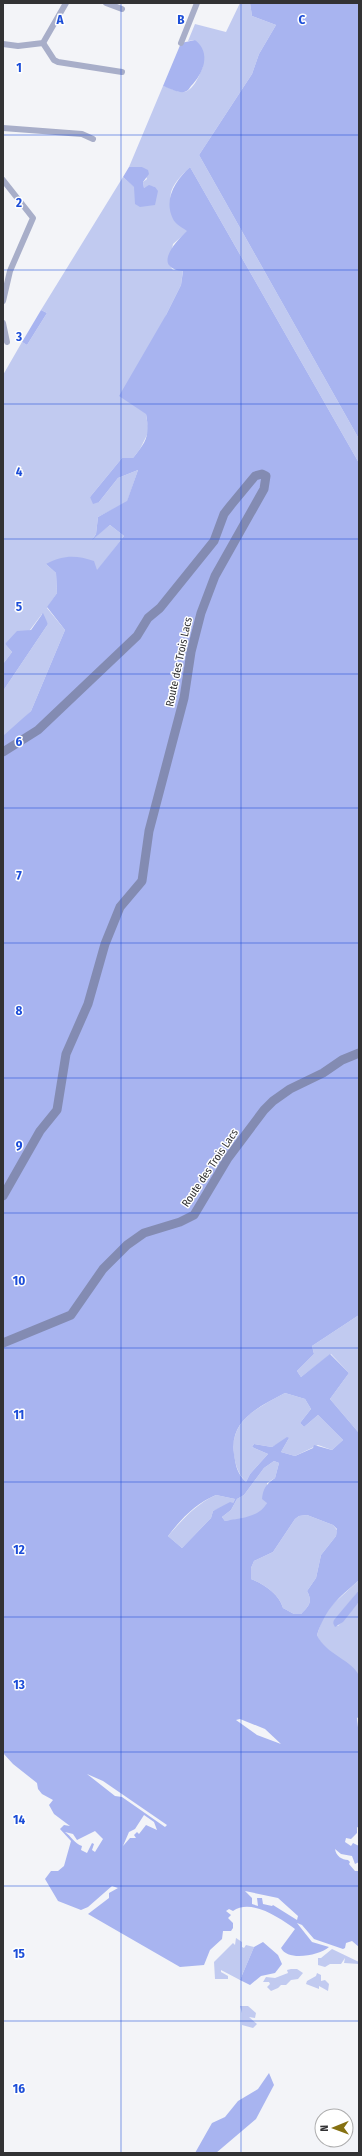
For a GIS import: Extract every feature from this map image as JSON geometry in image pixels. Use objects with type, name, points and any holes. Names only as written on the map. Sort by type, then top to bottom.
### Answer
[{"type":"street","points":[[43,43],[66,3]]},
{"type":"street","points":[[106,3],[122,8]]},
{"type":"street","points":[[181,43],[198,3]]},
{"type":"street","points":[[3,44],[18,46],[43,43]]},
{"type":"street","points":[[43,43],[54,60],[58,62],[122,72]]},
{"type":"street","points":[[3,128],[82,134],[93,139]]},
{"type":"street","points":[[3,180],[33,218],[10,271],[3,301]]},
{"type":"street","points":[[3,323],[7,342]]},
{"type":"street","name":"Route des Trois Lacs","points":[[3,752],[38,730],[68,700],[122,652],[137,636],[148,618],[160,608],[214,541],[224,514],[231,504],[255,476],[262,474],[266,476],[264,489],[216,576],[201,613],[191,652],[182,708],[149,830],[142,881],[120,907],[107,938],[88,1004],[66,1054],[57,1110],[40,1131],[3,1196]]},
{"type":"street","name":"Route des Trois Lacs","points":[[3,1343],[71,1315],[103,1269],[127,1244],[144,1233],[180,1222],[194,1215],[228,1158],[264,1110],[273,1101],[287,1091],[323,1073],[342,1060],[359,1053]]},
{"type":"shaded area","points":[[240,3],[250,3],[252,16],[276,25],[259,54],[252,74],[199,155],[359,439],[359,463],[190,167],[174,185],[171,192],[172,205],[188,231],[173,244],[169,265],[173,270],[183,270],[181,285],[166,315],[146,415],[149,431],[140,449],[133,458],[122,458],[90,497],[99,502],[118,478],[138,470],[127,502],[98,517],[96,534],[93,538],[110,525],[124,536],[97,571],[46,564],[56,573],[57,593],[47,608],[65,630],[31,711],[6,736],[3,736],[3,691],[48,624],[42,614],[30,630],[5,644],[12,652],[3,664],[3,375],[22,342],[27,345],[47,313],[41,310],[123,177],[155,205],[155,187],[149,186],[144,188],[143,182],[147,179],[142,167],[129,167],[163,86],[182,92],[193,86],[203,66],[195,40],[188,41],[195,24],[226,32]]},
{"type":"shaded area","points":[[250,3],[359,3],[359,439],[199,155],[252,74],[259,54],[276,25],[252,16]]},
{"type":"shaded area","points":[[195,40],[200,45],[204,57],[204,63],[199,76],[188,90],[184,92],[176,91],[163,86],[181,43]]},
{"type":"shaded area","points":[[129,167],[142,167],[148,170],[149,174],[143,182],[144,188],[149,185],[155,187],[158,191],[155,205],[140,207],[135,204],[134,187],[123,177]]},
{"type":"shaded area","points":[[190,167],[359,463],[359,1315],[312,1346],[314,1354],[297,1371],[301,1377],[330,1354],[349,1373],[330,1399],[359,1433],[359,1580],[339,1598],[329,1610],[317,1635],[327,1648],[356,1670],[360,1680],[360,1690],[359,1717],[357,1718],[359,1737],[359,1828],[357,1827],[357,1833],[351,1839],[346,1838],[345,1842],[351,1846],[353,1843],[359,1846],[359,1862],[355,1864],[352,1856],[341,1854],[335,1849],[340,1857],[350,1862],[349,1864],[355,1871],[359,1871],[359,1947],[352,1941],[346,1943],[345,1948],[343,1949],[314,1939],[302,1925],[297,1923],[312,1942],[329,1947],[312,1955],[290,1955],[281,1948],[295,1929],[274,1915],[257,1908],[240,1908],[233,1911],[229,1909],[226,1911],[231,1915],[228,1918],[233,1923],[233,1928],[231,1931],[223,1931],[222,1939],[210,1950],[204,1965],[180,1967],[88,1914],[109,1898],[109,1893],[118,1888],[112,1886],[88,1907],[81,1910],[58,1901],[45,1879],[51,1871],[58,1871],[64,1866],[71,1841],[60,1829],[64,1825],[70,1826],[54,1814],[49,1805],[53,1800],[42,1794],[38,1789],[37,1783],[13,1764],[3,1753],[3,736],[31,711],[65,630],[47,607],[57,593],[56,573],[46,564],[58,559],[75,557],[94,561],[97,570],[124,536],[110,525],[92,540],[96,534],[98,517],[127,501],[138,470],[118,478],[99,502],[93,504],[90,497],[122,458],[133,458],[142,447],[146,438],[148,427],[146,414],[119,396],[166,315],[181,285],[183,271],[174,269],[169,265],[167,260],[172,248],[187,231],[174,221],[170,212],[169,204],[172,190]],"holes":[[[285,1393],[305,1399],[311,1409],[300,1423],[304,1427],[318,1415],[343,1440],[332,1450],[314,1445],[313,1448],[295,1456],[281,1452],[289,1438],[287,1437],[272,1447],[254,1444],[252,1447],[268,1454],[250,1474],[246,1482],[236,1466],[234,1454],[236,1432],[241,1423],[248,1416],[265,1404]],[[274,1461],[279,1463],[275,1478],[269,1482],[263,1492],[262,1499],[267,1503],[264,1508],[249,1516],[225,1521],[222,1517],[231,1510],[237,1499],[244,1495],[264,1468]],[[216,1495],[235,1499],[233,1503],[230,1502],[213,1511],[211,1518],[182,1548],[168,1536],[178,1524],[202,1502]],[[307,1515],[333,1525],[337,1529],[336,1536],[321,1555],[316,1578],[307,1591],[310,1598],[309,1604],[301,1614],[294,1614],[283,1608],[278,1598],[271,1590],[251,1579],[251,1568],[254,1561],[273,1552],[295,1519],[299,1516]],[[240,1719],[265,1729],[281,1744],[257,1735],[236,1720]],[[87,1774],[103,1781],[167,1825],[165,1827],[122,1797],[115,1796]],[[144,1815],[154,1822],[157,1830],[146,1825],[139,1834],[137,1832],[134,1835],[136,1838],[130,1838],[123,1846],[129,1832],[135,1829]],[[95,1831],[103,1839],[95,1852],[92,1850],[94,1844],[92,1843],[87,1853],[81,1850],[82,1846],[77,1844],[65,1832],[73,1834],[77,1840]],[[245,1891],[278,1898],[298,1916],[297,1920],[273,1905],[263,1904],[262,1898],[257,1898],[258,1906],[252,1904],[252,1898]]]},
{"type":"shaded area","points":[[41,310],[47,313],[27,345],[22,342]]},
{"type":"shaded area","points":[[43,613],[48,624],[3,691],[3,664],[12,652],[5,644],[17,631],[31,630]]},
{"type":"shaded area","points":[[359,1315],[359,1433],[330,1399],[349,1373],[331,1354],[301,1377],[297,1371],[314,1354],[312,1346]]},
{"type":"shaded area","points":[[285,1393],[305,1399],[311,1409],[300,1423],[304,1427],[318,1415],[343,1440],[332,1450],[318,1445],[295,1456],[281,1452],[289,1438],[272,1447],[254,1444],[252,1447],[268,1454],[250,1474],[246,1482],[239,1473],[234,1455],[236,1433],[248,1416],[265,1404]]},
{"type":"shaded area","points":[[274,1461],[279,1463],[275,1478],[267,1483],[267,1503],[265,1508],[256,1515],[250,1517],[225,1521],[222,1517],[231,1510],[237,1499],[244,1495],[264,1468]]},
{"type":"shaded area","points":[[216,1495],[235,1499],[233,1503],[213,1511],[211,1518],[182,1548],[168,1536],[184,1518],[202,1503]]},
{"type":"shaded area","points":[[307,1515],[333,1525],[337,1530],[336,1536],[321,1555],[316,1578],[307,1591],[310,1598],[308,1606],[301,1614],[294,1614],[283,1608],[278,1598],[271,1590],[251,1579],[251,1568],[254,1561],[273,1552],[295,1519],[299,1516]]},
{"type":"shaded area","points":[[359,1580],[359,1590],[333,1623],[338,1626],[359,1602],[359,1676],[354,1670],[326,1648],[317,1635],[323,1617],[331,1606]]},
{"type":"shaded area","points":[[359,1590],[359,1602],[343,1622],[335,1627],[333,1623],[334,1620]]},
{"type":"shaded area","points":[[236,1938],[242,1942],[242,1947],[244,1948],[246,1945],[254,1947],[240,1980],[221,1970],[221,1972],[228,1976],[228,1979],[215,1979],[214,1962],[233,1943],[235,1945]]},
{"type":"shaded area","points":[[263,1942],[278,1955],[282,1964],[275,1973],[261,1976],[250,1985],[240,1980],[254,1947]]},
{"type":"shaded area","points":[[332,1949],[359,1962],[359,1964],[344,1963],[345,1958],[341,1964],[330,1964],[325,1967],[318,1965],[318,1958],[321,1958]]},
{"type":"shaded area","points":[[297,1969],[303,1973],[298,1979],[291,1980],[286,1985],[281,1985],[271,1991],[267,1987],[270,1984],[269,1982],[263,1982],[266,1977],[275,1978],[288,1973],[287,1970]]},
{"type":"shaded area","points":[[317,1973],[321,1975],[321,1981],[325,1980],[329,1984],[328,1991],[319,1986],[319,1989],[306,1984],[307,1981],[316,1976]]},
{"type":"shaded area","points":[[240,2006],[248,2006],[256,2013],[255,2018],[249,2017],[257,2024],[253,2028],[242,2025],[242,2013]]},
{"type":"shaded area","points":[[269,2073],[274,2085],[256,2119],[216,2153],[195,2153],[212,2123],[225,2117],[238,2101],[258,2089]]}]
